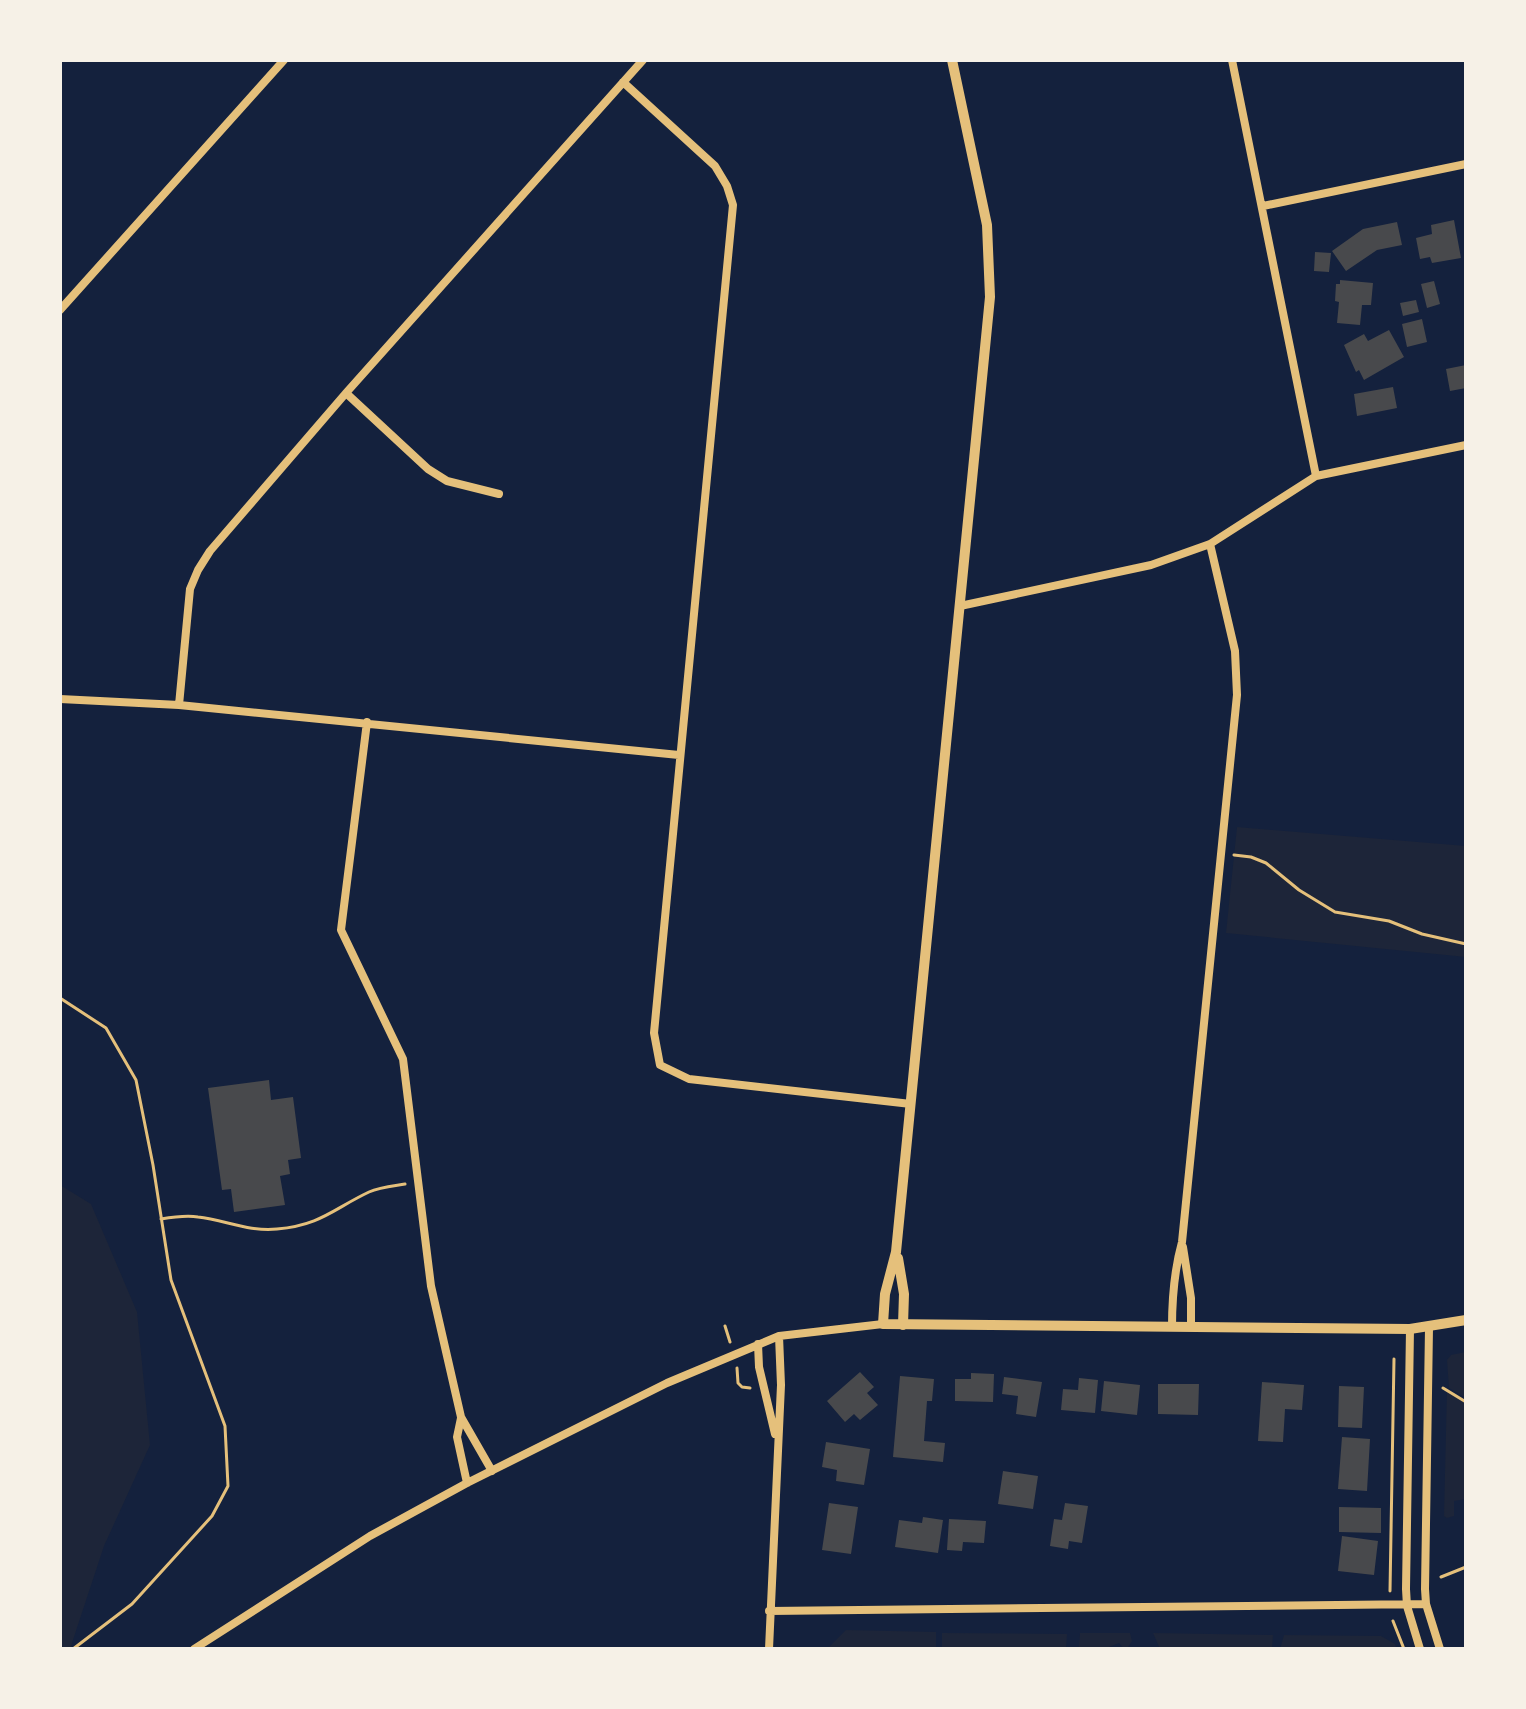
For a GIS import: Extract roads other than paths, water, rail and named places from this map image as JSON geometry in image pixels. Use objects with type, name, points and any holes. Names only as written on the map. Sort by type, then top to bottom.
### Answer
[{"type":"street","points":[[60,310],[284,60]]},
{"type":"street","points":[[179,705],[190,589],[210,551],[346,393],[643,60]]},
{"type":"street","points":[[883,1324],[885,1294],[896,1252],[988,330],[990,259],[987,225],[952,60]]},
{"type":"street","points":[[1232,60],[1316,476]]},
{"type":"street","points":[[623,82],[715,166],[727,186],[733,205],[654,1033],[660,1065],[689,1079],[911,1104]]},
{"type":"street","points":[[1263,206],[1466,164]]},
{"type":"street","points":[[346,393],[428,469],[447,481],[499,494]]},
{"type":"street","points":[[960,606],[1151,565],[1210,544],[1316,476],[1466,445]]},
{"type":"street","points":[[1172,1327],[1175,1267],[1182,1242],[1237,695],[1235,651],[1210,544]]},
{"type":"street","points":[[60,699],[179,705],[367,722],[679,755]]},
{"type":"street","points":[[367,722],[341,930],[403,1059],[431,1286],[461,1417],[492,1471]]},
{"type":"street","points":[[1182,1242],[1191,1298],[1191,1327]]},
{"type":"street","points":[[896,1252],[904,1294],[903,1325]]},
{"type":"street","points":[[194,1649],[370,1536],[467,1483],[667,1383],[779,1336],[883,1324],[1410,1329],[1466,1320]]},
{"type":"street","points":[[1429,1328],[1426,1604],[1440,1649]]},
{"type":"street","points":[[1410,1329],[1407,1606],[1420,1649]]},
{"type":"street","points":[[769,1649],[781,1385],[779,1336]]},
{"type":"street","points":[[758,1344],[759,1367],[777,1443]]},
{"type":"street","points":[[461,1417],[457,1437],[467,1483]]},
{"type":"street","points":[[769,1611],[1426,1604]]}]
